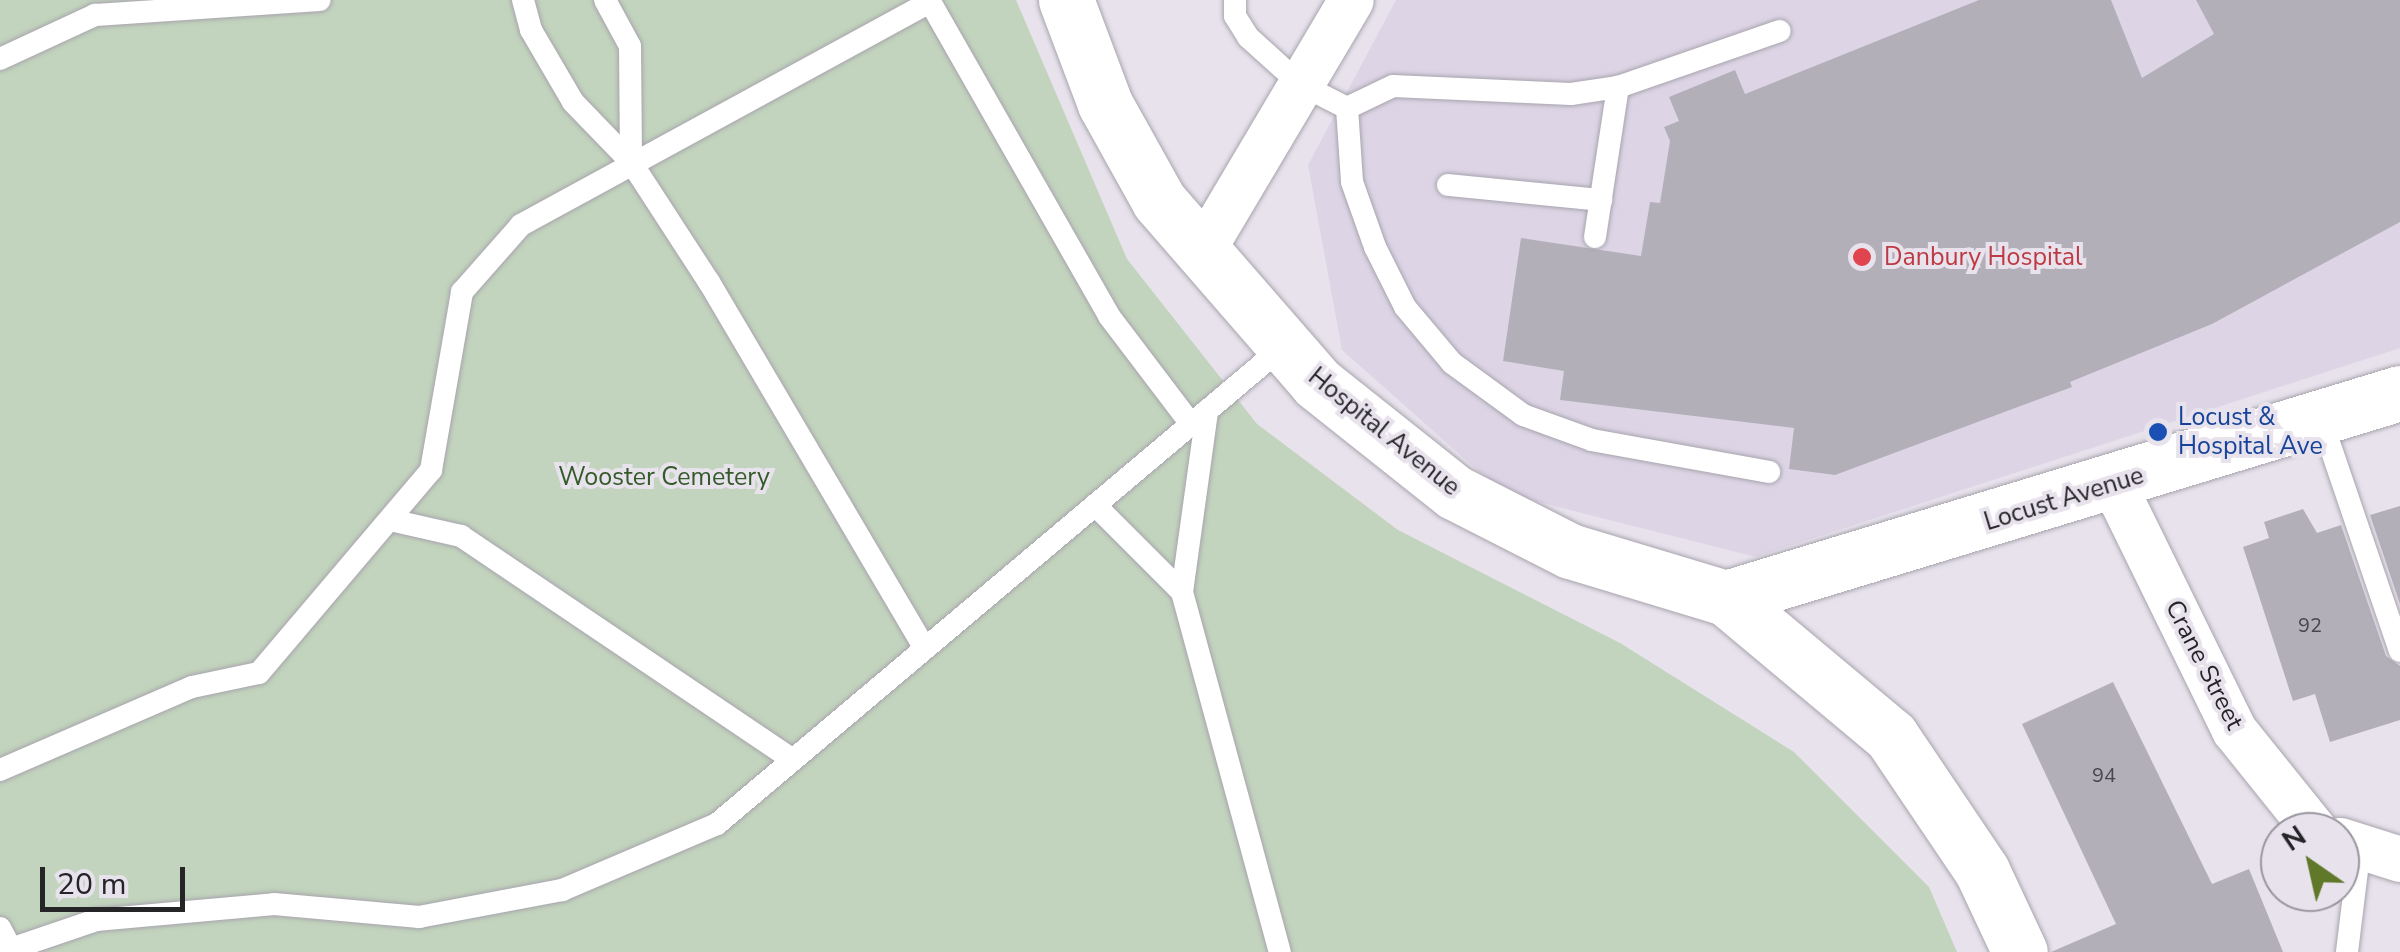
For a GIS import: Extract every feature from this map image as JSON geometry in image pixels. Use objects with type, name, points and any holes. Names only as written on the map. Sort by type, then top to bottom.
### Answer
[{"type":"street","name":"Hospital Avenue","points":[[1066,0],[1130,155],[1200,254],[1318,383],[1454,492],[1570,551],[1726,598],[1891,736],[1982,871],[2020,952]]},
{"type":"street","points":[[1200,254],[1351,0]]},
{"type":"street","name":"Locust Avenue","points":[[1726,598],[2114,485],[2400,393]]},
{"type":"street","name":"Crane Street","points":[[2114,485],[2234,730],[2300,812]]},
{"type":"lane","points":[[0,59],[95,15],[320,0]]},
{"type":"lane","points":[[523,0],[531,30],[573,102],[631,162],[710,282],[925,648]]},
{"type":"lane","points":[[605,0],[630,46],[631,162]]},
{"type":"lane","points":[[1235,0],[1235,16],[1248,37],[1300,84],[1347,108]]},
{"type":"lane","points":[[0,770],[192,687],[258,673],[431,470],[462,292],[521,225],[930,1],[1109,316],[1199,418],[1182,592],[1280,952]]},
{"type":"lane","points":[[1347,108],[1393,86],[1571,94],[1618,87],[1780,32]]},
{"type":"lane","points":[[1594,237],[1618,87]]},
{"type":"lane","points":[[1347,108],[1352,182],[1375,247],[1405,307],[1452,364],[1523,415],[1592,440],[1768,472]]},
{"type":"lane","points":[[1448,184],[1601,200]]},
{"type":"lane","points":[[0,928],[12,951],[96,920],[274,904],[418,917],[562,890],[717,824],[1285,345]]},
{"type":"lane","points":[[2321,418],[2400,651]]},
{"type":"lane","points":[[1095,505],[1182,592]]},
{"type":"lane","points":[[390,520],[461,536],[793,760]]},
{"type":"lane","points":[[2347,952],[2367,848]]},
{"type":"shaded area","name":"Danbury Hospital","points":[[1396,0],[2400,0],[2400,348],[1756,557],[1503,493],[1342,350],[1308,165]]},
{"type":"green space","name":"Wooster Cemetery","points":[[0,0],[1016,0],[1127,259],[1257,424],[1398,530],[1620,643],[1794,752],[1929,887],[1957,952],[0,952]]},
{"type":"building","points":[[1979,0],[2111,0],[2142,78],[2214,34],[2196,0],[2400,0],[2400,222],[2212,324],[2070,382],[2072,387],[1835,475],[1789,469],[1794,428],[1560,400],[1564,371],[1503,361],[1521,238],[1641,256],[1650,202],[1660,203],[1670,141],[1664,127],[1679,121],[1669,97],[1735,70],[1745,94]]},
{"type":"building","points":[[2400,506],[2400,604],[2370,515]]},
{"type":"building","points":[[2303,509],[2317,533],[2341,525],[2386,656],[2400,666],[2400,720],[2330,742],[2315,694],[2293,701],[2243,547],[2269,538],[2264,522]]},
{"type":"building","points":[[2113,682],[2212,884],[2249,869],[2260,896],[2260,912],[2267,912],[2283,952],[2051,952],[2116,924],[2022,724]]},
{"type":"place","name":"Danbury Hospital","points":[[1862,257]]},
{"type":"place","name":"Locust & Hospital Ave","points":[[2158,432]]}]
